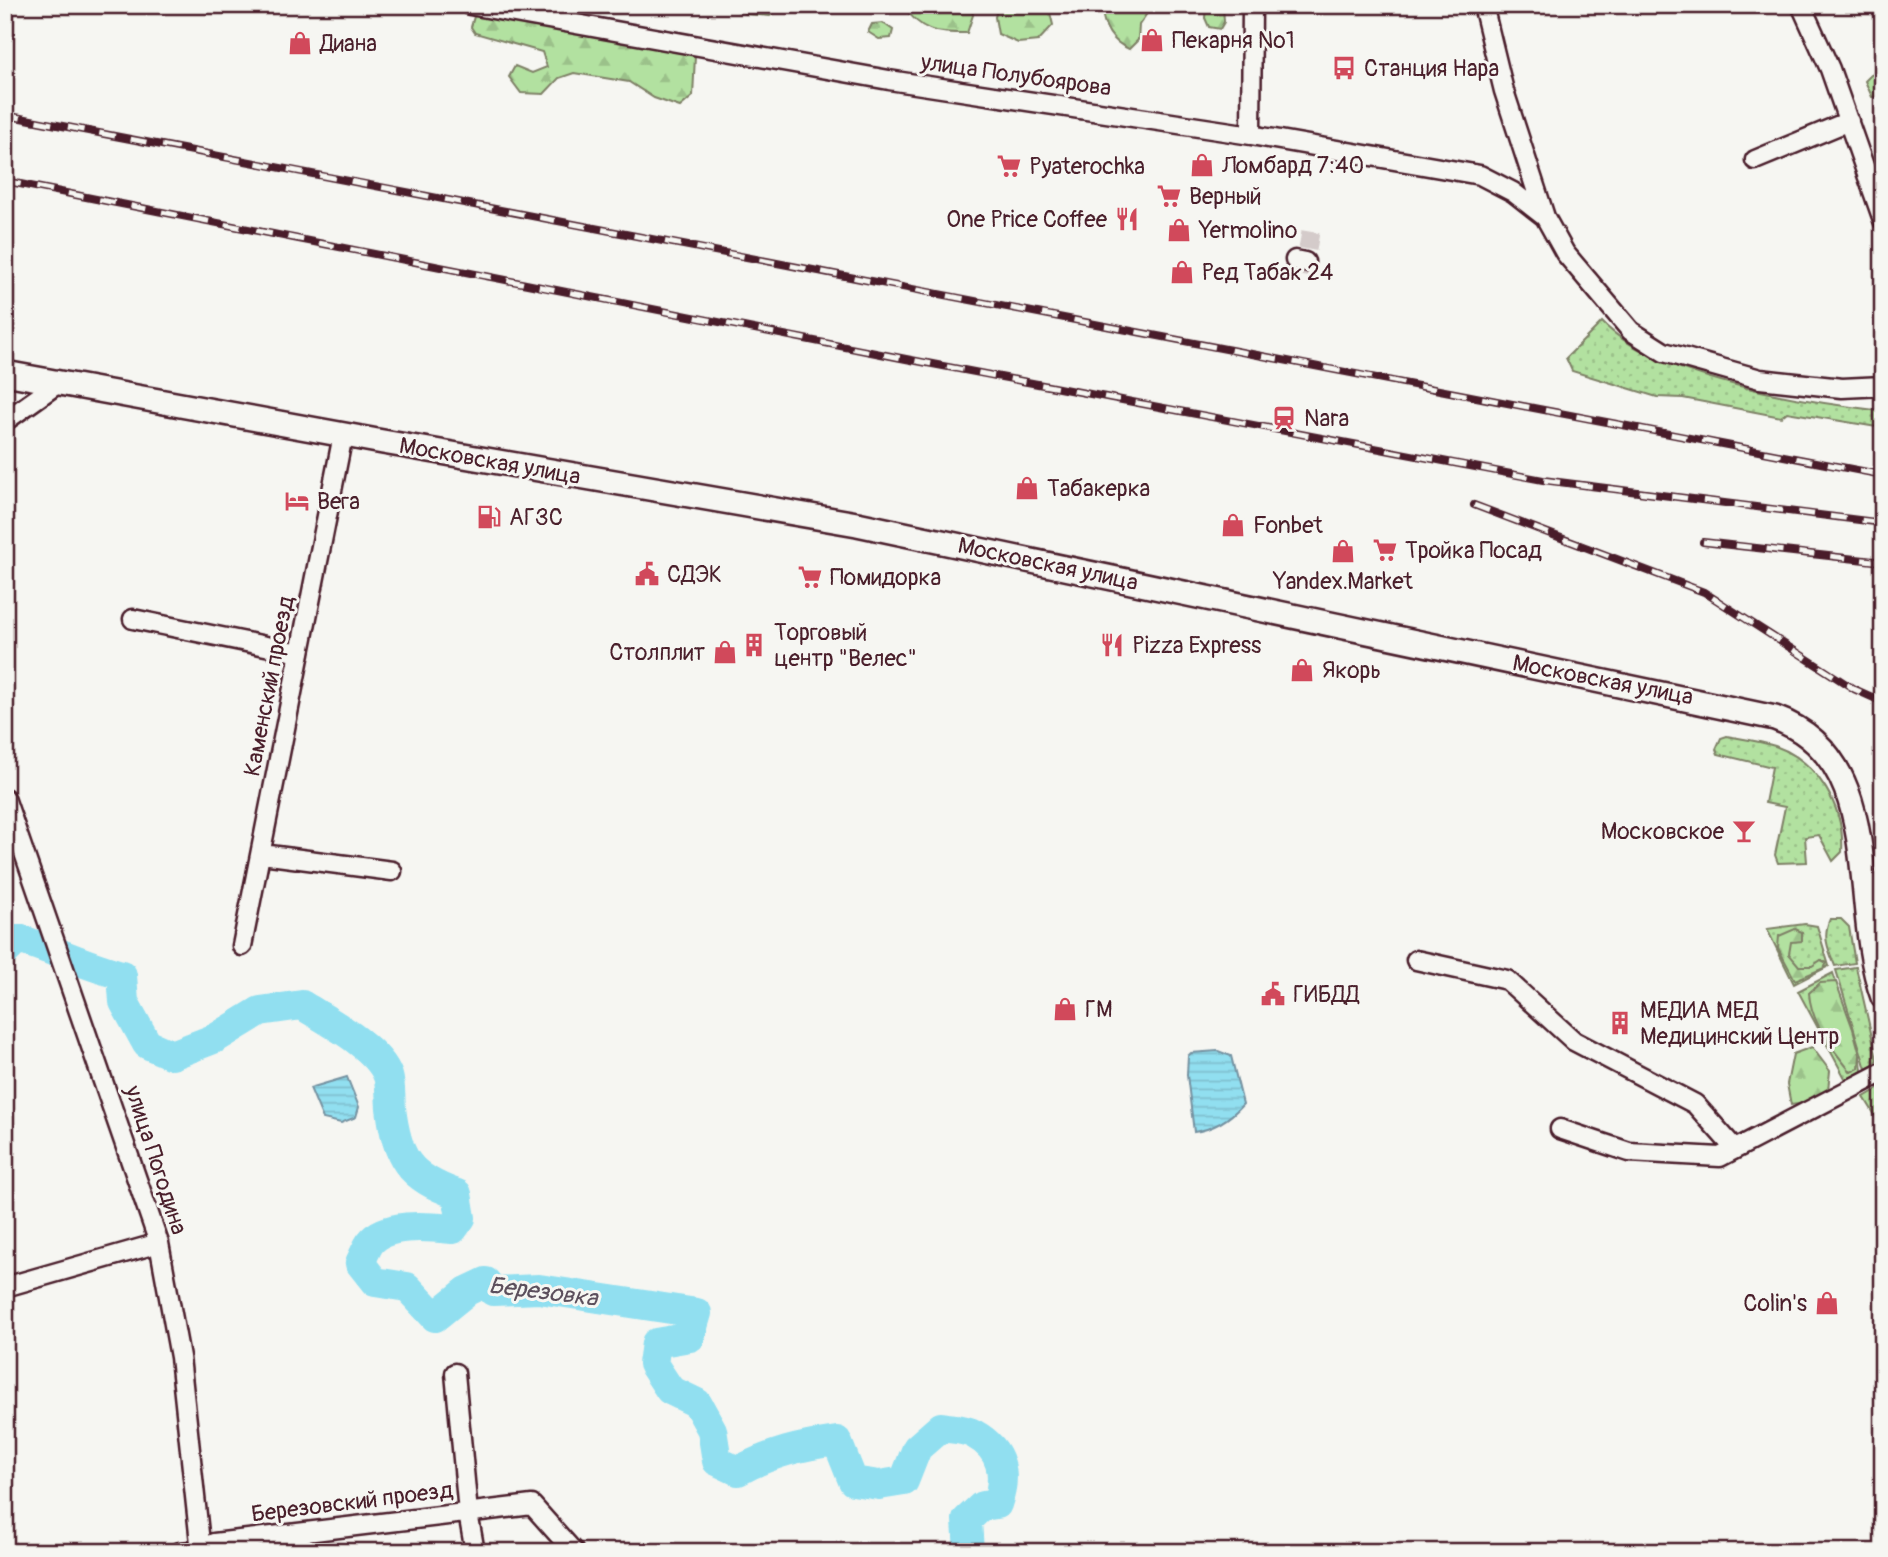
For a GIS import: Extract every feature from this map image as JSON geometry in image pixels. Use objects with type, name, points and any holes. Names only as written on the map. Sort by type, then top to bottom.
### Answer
[{"type":"main road","name":"Московская улица","points":[[5,373],[857,524],[1711,702],[1775,718],[1793,725],[1825,750],[1848,789],[1859,831],[1870,934],[1883,997]]},
{"type":"street","name":"улица Полубоярова","points":[[470,5],[888,80],[1251,135],[1480,175],[1513,192],[1545,217]]},
{"type":"street","points":[[1251,135],[1252,5]]},
{"type":"street","points":[[1483,5],[1504,90],[1545,217],[1565,253],[1631,331],[1664,352],[1760,379],[1842,388],[1883,386]]},
{"type":"street","points":[[1801,5],[1849,121],[1883,220]]},
{"type":"street","points":[[1755,160],[1849,121]]},
{"type":"street","points":[[5,421],[60,382]]},
{"type":"street","name":"Каменский проезд","points":[[242,946],[344,435]]},
{"type":"street","points":[[133,619],[300,653]]},
{"type":"street","name":"улица Погодина","points":[[5,798],[159,1243],[180,1357],[201,1551]]},
{"type":"street","points":[[262,854],[392,871]]},
{"type":"street","points":[[1416,960],[1507,980],[1574,1041],[1695,1104],[1735,1149]]},
{"type":"street","points":[[1560,1129],[1629,1152],[1720,1157],[1883,1072]]},
{"type":"street","points":[[5,1287],[159,1243]]},
{"type":"street","points":[[455,1373],[468,1513],[475,1552]]},
{"type":"street","name":"Березовский проезд","points":[[180,1552],[201,1551],[214,1542],[532,1505],[574,1552]]},
{"type":"green space","points":[[731,5],[769,5],[775,11],[770,16],[747,14],[730,8]]},
{"type":"green space","points":[[902,5],[971,5],[973,15],[967,33],[937,31],[916,21]]},
{"type":"green space","points":[[998,5],[1048,5],[1053,25],[1038,41],[1018,43],[998,34],[995,17]]},
{"type":"green space","points":[[1107,5],[1168,5],[1164,10],[1148,12],[1139,25],[1138,40],[1129,49],[1113,38],[1106,28],[1102,9]]},
{"type":"green space","points":[[1206,5],[1223,5],[1224,22],[1220,29],[1209,27],[1205,18]]},
{"type":"green space","points":[[475,13],[667,45],[695,56],[693,96],[680,107],[654,98],[629,82],[574,73],[559,78],[544,94],[521,93],[509,77],[515,66],[532,73],[547,67],[542,52],[475,33],[471,27]]},
{"type":"green space","points":[[883,23],[893,30],[891,38],[879,39],[868,32],[872,24]]},
{"type":"green space","points":[[1883,50],[1883,97],[1872,97],[1865,81],[1875,71]]},
{"type":"green space","points":[[1602,322],[1627,342],[1658,359],[1695,373],[1774,394],[1883,411],[1883,428],[1787,412],[1781,417],[1683,398],[1657,397],[1572,371],[1566,358]]},
{"type":"green space","points":[[1727,736],[1775,746],[1790,753],[1816,775],[1826,788],[1839,819],[1842,852],[1833,861],[1819,835],[1805,837],[1807,862],[1778,863],[1775,855],[1785,807],[1765,803],[1772,767],[1718,754],[1716,749],[1721,738]]},
{"type":"green space","points":[[1830,919],[1841,919],[1849,927],[1855,963],[1835,966],[1826,937]]},
{"type":"green space","points":[[1805,924],[1817,926],[1829,966],[1794,984],[1767,929]]},
{"type":"green space","points":[[1795,929],[1802,932],[1802,941],[1791,942],[1789,954],[1799,966],[1812,966],[1821,960],[1827,963],[1824,968],[1795,980],[1778,948],[1779,936]]},
{"type":"green space","points":[[1856,967],[1877,1059],[1876,1064],[1866,1069],[1836,970]]},
{"type":"green space","points":[[1833,973],[1861,1061],[1862,1071],[1846,1080],[1798,991]]},
{"type":"green space","points":[[1836,982],[1860,1055],[1859,1068],[1851,1072],[1818,1025],[1809,993],[1820,983]]},
{"type":"green space","points":[[1812,1047],[1830,1071],[1828,1090],[1813,1102],[1791,1105],[1787,1084],[1793,1054]]},
{"type":"green space","points":[[1883,1086],[1883,1128],[1864,1097]]},
{"type":"water","points":[[1218,1051],[1231,1056],[1243,1104],[1221,1122],[1194,1132],[1187,1075],[1188,1056],[1191,1053]]},
{"type":"water","points":[[347,1077],[359,1107],[356,1117],[341,1123],[323,1119],[310,1088]]},
{"type":"waterway","name":"Березовка","points":[[5,952],[18,939],[122,975],[124,1002],[147,1044],[172,1055],[216,1038],[260,1011],[302,1005],[337,1026],[363,1045],[382,1065],[389,1080],[394,1125],[402,1153],[416,1173],[457,1194],[461,1218],[453,1229],[409,1227],[377,1236],[370,1243],[360,1263],[375,1282],[407,1287],[435,1317],[467,1291],[486,1282],[493,1291],[539,1289],[697,1313],[690,1337],[656,1343],[653,1364],[670,1390],[697,1403],[712,1430],[717,1461],[738,1471],[786,1451],[837,1441],[853,1481],[879,1485],[904,1481],[917,1448],[941,1427],[970,1432],[984,1440],[997,1456],[1002,1483],[997,1504],[982,1506],[967,1520],[969,1552]]},
{"type":"tunnel","points":[[1303,276],[1311,229]]},
{"type":"railway","points":[[5,115],[1883,475]]},
{"type":"railway","points":[[5,181],[906,359],[1543,480],[1883,523]]},
{"type":"railway","points":[[1474,505],[1704,592],[1854,689],[1883,702]]},
{"type":"railway","points":[[1703,542],[1883,562]]},
{"type":"place","name":"Пекарня №1","points":[[1152,40]]},
{"type":"place","name":"Диана","points":[[300,43]]},
{"type":"place","name":"Станция Нара","points":[[1344,68]]},
{"type":"place","name":"Ломбард 7:40","points":[[1202,165]]},
{"type":"place","name":"Pyaterochka","points":[[1009,166]]},
{"type":"place","name":"Верный","points":[[1169,196]]},
{"type":"place","name":"One Price Coffee","points":[[1127,219]]},
{"type":"place","name":"Yermolino","points":[[1179,230]]},
{"type":"place","name":"Ред Табак 24","points":[[1182,272]]},
{"type":"place","name":"Nara","points":[[1284,418]]},
{"type":"place","name":"Табакерка","points":[[1027,488]]},
{"type":"place","name":"Вега","points":[[297,501]]},
{"type":"place","name":"АГЗС","points":[[489,517]]},
{"type":"place","name":"Fonbet","points":[[1233,525]]},
{"type":"place","name":"Тройка Посад","points":[[1385,550]]},
{"type":"place","name":"Yandex.Market","points":[[1343,551]]},
{"type":"place","name":"СДЭК","points":[[647,574]]},
{"type":"place","name":"Помидорка","points":[[810,577]]},
{"type":"place","name":"Торговый центр \"Велес\"","points":[[754,645]]},
{"type":"place","name":"Pizza Express","points":[[1112,645]]},
{"type":"place","name":"Столплит","points":[[725,652]]},
{"type":"place","name":"Якорь","points":[[1302,670]]},
{"type":"place","name":"Московское","points":[[1744,831]]},
{"type":"place","name":"ГИБДД","points":[[1273,994]]},
{"type":"place","name":"ГМ","points":[[1065,1009]]},
{"type":"place","name":"МЕДИА МЕД Медицинский Центр","points":[[1620,1023]]},
{"type":"place","name":"Colin's","points":[[1827,1303]]}]
